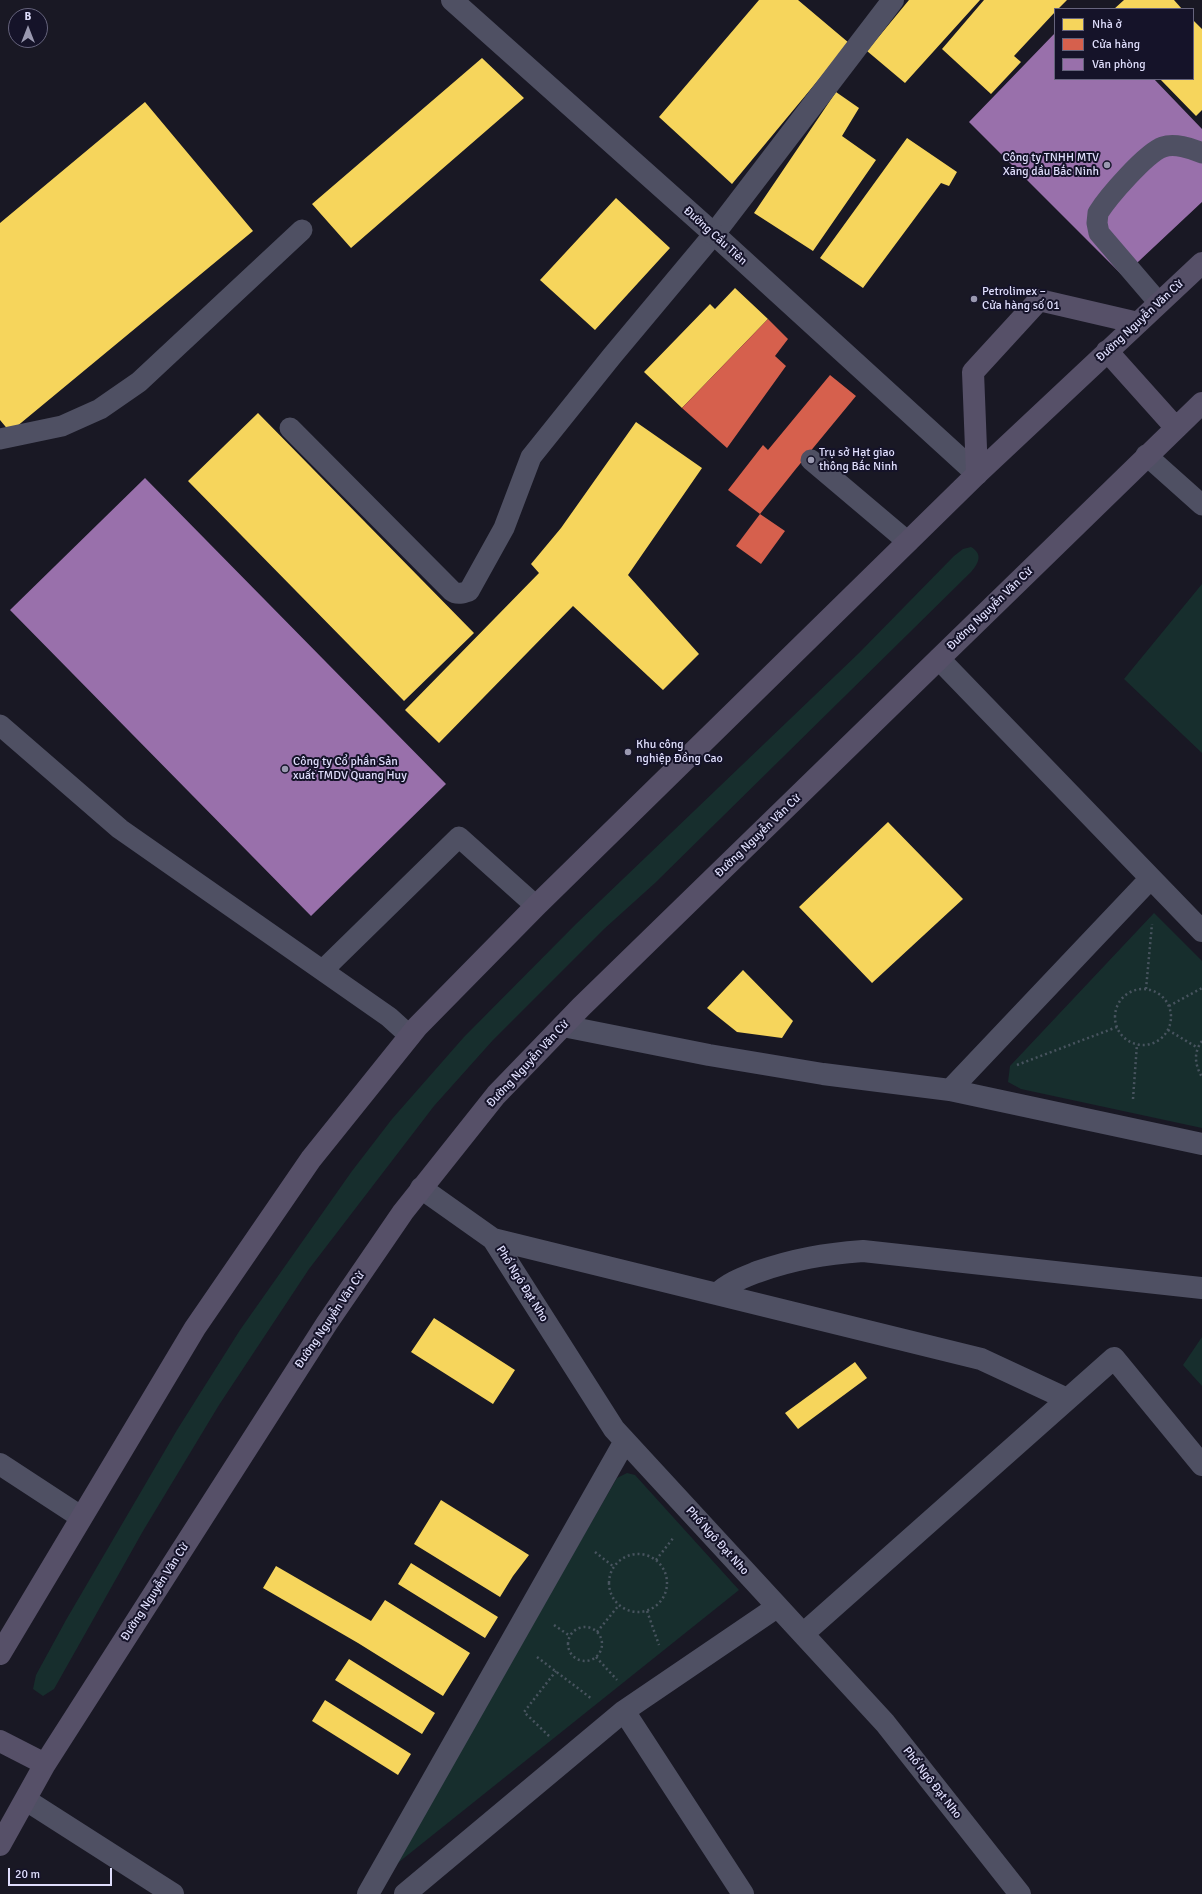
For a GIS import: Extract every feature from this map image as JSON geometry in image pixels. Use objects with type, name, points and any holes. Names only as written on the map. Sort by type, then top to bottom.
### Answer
[{"type":"main road","name":"Đường Nguyễn Văn Cừ","points":[[0,1654],[195,1328],[311,1159],[417,1027],[536,906],[977,474],[1107,351],[1202,264]]},
{"type":"main road","points":[[977,474],[973,372],[1039,300],[1138,323]]},
{"type":"main road","points":[[1107,351],[1176,428]]},
{"type":"main road","name":"Đường Nguyễn Văn Cừ","points":[[0,1845],[46,1764],[327,1324],[421,1188],[496,1095],[563,1026],[1202,403]]},
{"type":"main road","points":[[0,1741],[46,1764]]},
{"type":"street","name":"Đường Cầu Tiên","points":[[452,0],[714,234],[977,474]]},
{"type":"street","points":[[714,234],[893,0]]},
{"type":"street","points":[[939,660],[1202,931]]},
{"type":"street","points":[[950,1090],[1150,879]]},
{"type":"street","points":[[563,1026],[709,1055],[815,1073],[950,1090],[1202,1144]]},
{"type":"street","name":"Phố Ngô Đạt Nho","points":[[421,1188],[493,1239],[614,1429],[885,1723],[1020,1894]]},
{"type":"street","points":[[493,1239],[980,1359],[1067,1399]]},
{"type":"street","points":[[717,1294],[726,1285],[785,1262],[827,1254],[864,1251],[1202,1288]]},
{"type":"street","points":[[803,1634],[1114,1358],[1202,1465]]},
{"type":"street","points":[[368,1894],[626,1441]]},
{"type":"street","points":[[0,1464],[81,1517]]},
{"type":"street","points":[[405,1894],[624,1711],[777,1607]]},
{"type":"street","points":[[624,1711],[743,1894]]},
{"type":"street","points":[[26,1800],[173,1894]]},
{"type":"lane","points":[[1159,304],[1099,233],[1097,223],[1098,213],[1102,206],[1149,155],[1167,146],[1193,149],[1202,152]]},
{"type":"lane","points":[[0,439],[62,426],[100,409],[139,382],[302,230]]},
{"type":"lane","points":[[290,428],[452,591],[463,594],[469,591],[504,528],[531,457],[550,431],[714,234]]},
{"type":"lane","points":[[1146,456],[1202,505]]},
{"type":"lane","points":[[811,460],[908,542]]},
{"type":"lane","points":[[0,725],[120,829],[389,1017],[410,1036]]},
{"type":"lane","points":[[323,970],[458,838],[536,906]]},
{"type":"path","points":[[1146,989],[1152,923]]},
{"type":"path","points":[[1169,1006],[1202,988]]},
{"type":"path","points":[[1146,989],[1161,994],[1169,1006],[1172,1018],[1168,1030],[1159,1040],[1155,1042],[1143,1045],[1137,1044],[1124,1038],[1117,1027],[1115,1021],[1119,1002],[1134,990],[1146,989]]},
{"type":"path","points":[[1015,1066],[1117,1027]]},
{"type":"path","points":[[1168,1030],[1198,1048]]},
{"type":"path","points":[[1202,1041],[1198,1048],[1195,1061],[1202,1077]]},
{"type":"path","points":[[1133,1099],[1137,1044]]},
{"type":"path","points":[[656,1560],[675,1536]]},
{"type":"path","points":[[590,1549],[614,1567]]},
{"type":"path","points":[[634,1554],[642,1554],[656,1560],[666,1574],[667,1589],[663,1599],[656,1606],[647,1611],[632,1612],[619,1606],[612,1598],[608,1579],[617,1562],[634,1554]]},
{"type":"path","points":[[597,1632],[619,1606]]},
{"type":"path","points":[[647,1611],[659,1645]]},
{"type":"path","points":[[578,1628],[590,1628],[597,1632],[603,1645],[601,1651],[596,1657],[588,1661],[577,1659],[570,1652],[568,1641],[570,1636],[578,1628]]},
{"type":"path","points":[[534,1655],[593,1700]]},
{"type":"path","points":[[596,1657],[617,1680]]},
{"type":"path","points":[[549,1736],[524,1712],[556,1671]]},
{"type":"green space","points":[[971,547],[977,553],[978,562],[971,572],[655,883],[604,929],[493,1040],[434,1106],[309,1269],[219,1405],[143,1531],[54,1689],[43,1696],[33,1689],[36,1675],[66,1620],[177,1430],[240,1330],[352,1171],[392,1119],[464,1037],[576,924],[859,653],[954,556],[963,549]]},
{"type":"green space","points":[[1202,584],[1202,753],[1124,679]]},
{"type":"green space","points":[[1154,913],[1202,961],[1202,1128],[1021,1089],[1008,1082],[1010,1066]]},
{"type":"green space","points":[[1202,1337],[1202,1386],[1183,1365]]},
{"type":"green space","points":[[627,1473],[635,1475],[739,1590],[389,1870],[617,1478]]},
{"type":"building: Nhà ở","points":[[759,0],[798,0],[849,43],[732,184],[659,117]]},
{"type":"building: Nhà ở","points":[[909,0],[980,0],[905,83],[867,51]]},
{"type":"building: Nhà ở","points":[[984,0],[1067,0],[1059,8],[1054,8],[1054,13],[1014,56],[1021,62],[991,94],[942,49]]},
{"type":"building: Nhà ở","points":[[1124,0],[1174,0],[1181,8],[1115,8]]},
{"type":"building: Nhà ở","points":[[1194,21],[1202,29],[1202,110],[1196,116],[1161,80],[1194,80]]},
{"type":"building: Nhà ở","points":[[482,58],[524,98],[351,248],[312,204]]},
{"type":"building: Nhà ở","points":[[1054,70],[1054,80],[1132,80],[1145,93],[1115,123],[1123,131],[1094,160],[1087,152],[1058,181],[1000,123]]},
{"type":"building: Nhà ở","points":[[836,92],[859,108],[842,136],[876,160],[813,251],[754,213]]},
{"type":"building: Nhà ở","points":[[145,102],[253,231],[10,432],[0,420],[0,223]]},
{"type":"building: Nhà ở","points":[[907,138],[957,172],[949,186],[941,183],[863,288],[820,258]]},
{"type":"building: Nhà ở","points":[[616,198],[670,248],[595,330],[540,280]]},
{"type":"building: Nhà ở","points":[[735,288],[768,319],[682,408],[644,372],[710,304],[715,309]]},
{"type":"building: Nhà ở","points":[[258,413],[474,633],[404,701],[188,481]]},
{"type":"building: Nhà ở","points":[[636,422],[702,468],[628,575],[699,654],[663,690],[573,606],[439,743],[405,710],[539,573],[531,564],[561,528]]},
{"type":"building: Nhà ở","points":[[888,822],[963,899],[872,983],[799,907]]},
{"type":"building: Nhà ở","points":[[743,970],[793,1021],[782,1038],[737,1032],[707,1008]]},
{"type":"building: Nhà ở","points":[[434,1318],[515,1370],[493,1404],[411,1352]]},
{"type":"building: Nhà ở","points":[[855,1362],[867,1378],[798,1429],[785,1413]]},
{"type":"building: Nhà ở","points":[[441,1500],[529,1555],[513,1576],[500,1597],[414,1544]]},
{"type":"building: Nhà ở","points":[[411,1563],[498,1617],[485,1638],[398,1584]]},
{"type":"building: Nhà ở","points":[[276,1566],[371,1621],[385,1600],[470,1653],[443,1696],[358,1643],[263,1588]]},
{"type":"building: Nhà ở","points":[[349,1659],[435,1713],[422,1734],[335,1680]]},
{"type":"building: Nhà ở","points":[[325,1700],[411,1754],[398,1775],[312,1721]]},
{"type":"building: Cửa hàng","points":[[768,319],[788,339],[775,356],[786,366],[727,448],[682,408]]},
{"type":"building: Cửa hàng","points":[[830,375],[856,396],[760,514],[728,490],[763,445],[768,450]]},
{"type":"building: Cửa hàng","points":[[760,514],[785,531],[761,564],[736,546]]},
{"type":"building: Văn phòng","name":"Công ty TNHH MTV Xăng dầu Bắc Ninh","points":[[1054,34],[1054,80],[1155,80],[1202,129],[1202,202],[1123,276],[969,122]]},
{"type":"building: Văn phòng","points":[[145,478],[446,784],[311,916],[10,610]]},
{"type":"place","name":"Công ty TNHH MTV Xăng dầu Bắc Ninh","points":[[1107,165]]},
{"type":"place","name":"Petrolimex – Cửa hàng số 01","points":[[974,299]]},
{"type":"place","name":"Trụ sở Hạt giao thông Bắc Ninh","points":[[811,460]]},
{"type":"place","name":"Khu công nghiệp Đồng Cao","points":[[628,752]]},
{"type":"place","name":"Công ty Cổ phần Sản xuất TMDV Quang Huy","points":[[285,769]]}]
